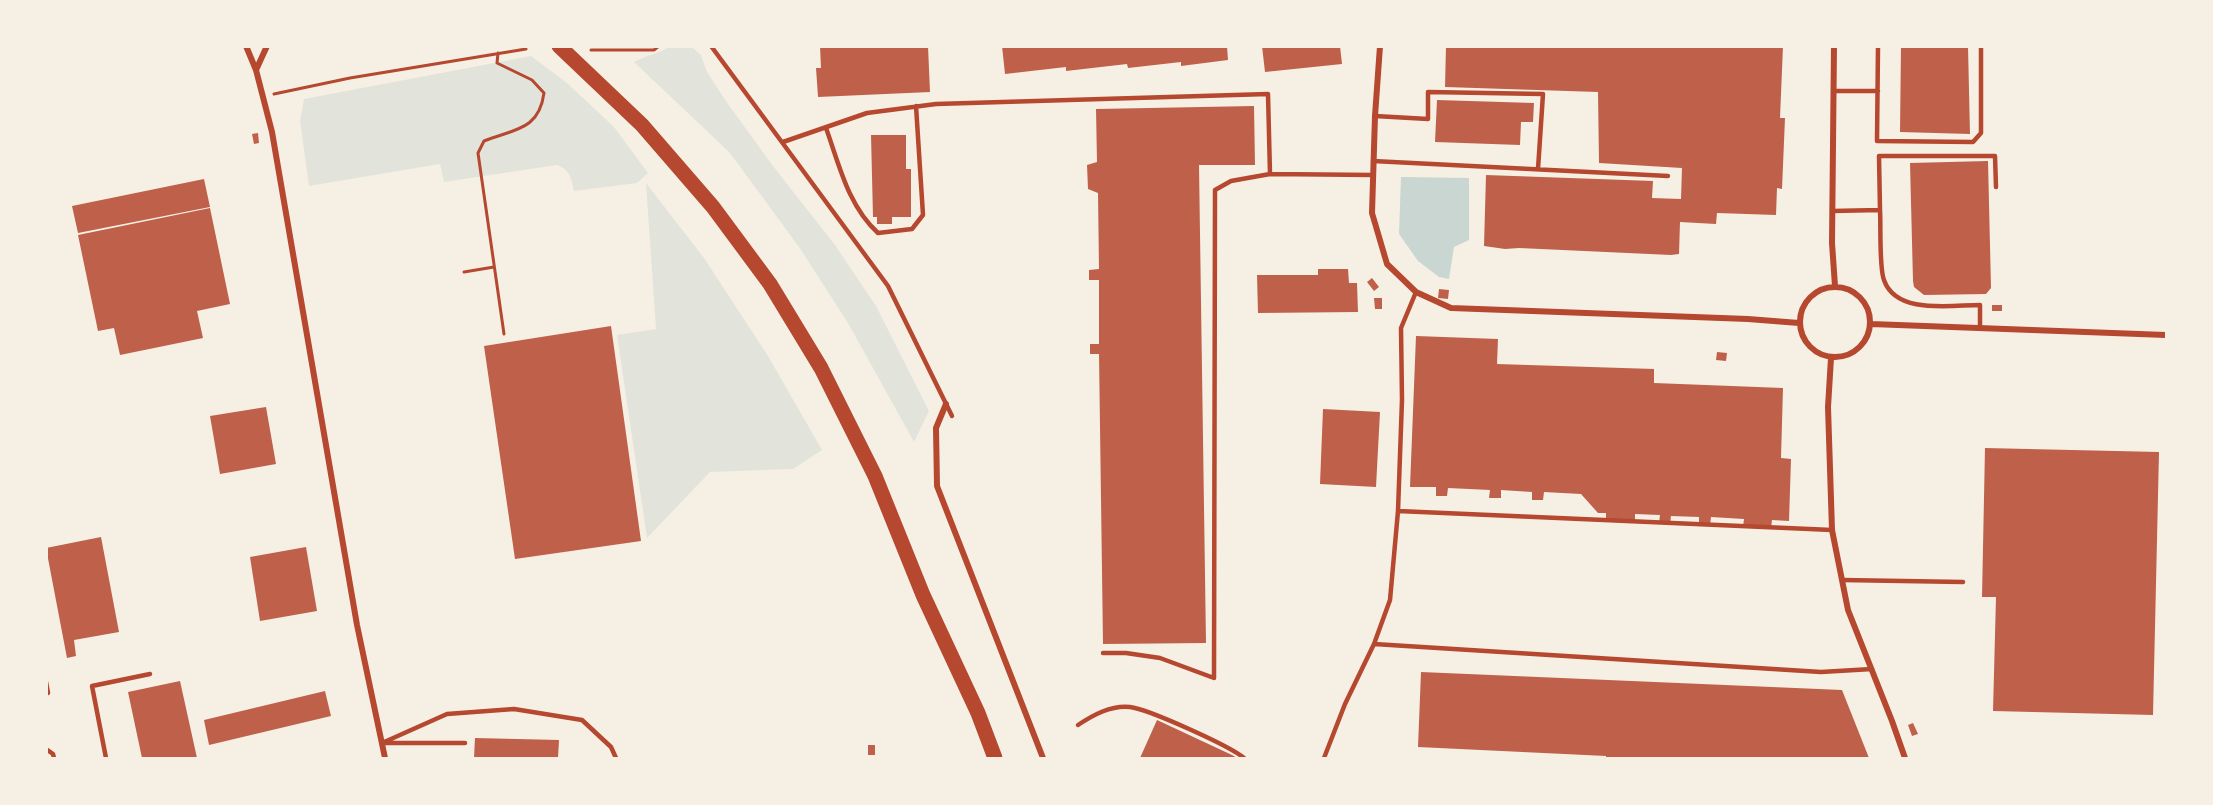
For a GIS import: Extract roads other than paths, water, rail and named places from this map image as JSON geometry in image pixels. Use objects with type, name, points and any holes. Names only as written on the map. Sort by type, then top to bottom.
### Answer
[{"type":"main road","points":[[560,49],[642,125],[713,207],[770,284],[821,368],[875,476],[923,595],[978,713],[995,759]]},
{"type":"street","points":[[246,46],[256,70],[272,132],[357,625],[385,759]]},
{"type":"street","points":[[256,70],[267,46]]},
{"type":"street","points":[[1380,46],[1372,213],[1387,264],[1416,292],[1451,308],[1728,318],[1799,323]]},
{"type":"street","points":[[1834,46],[1832,211],[1835,286]]},
{"type":"street","points":[[1835,286],[1849,289],[1861,297],[1869,310],[1871,324],[1867,338],[1858,349],[1846,356],[1831,358],[1819,354],[1809,346],[1802,336],[1799,323],[1802,309],[1809,297],[1821,289],[1835,286]]},
{"type":"street","points":[[1871,324],[2166,335]]},
{"type":"street","points":[[1831,358],[1828,407],[1832,530],[1848,610],[1905,759]]},
{"type":"street","points":[[946,404],[936,428],[937,486],[1043,759]]},
{"type":"lane","points":[[711,46],[888,286],[952,416]]},
{"type":"lane","points":[[718,46],[718,55]]},
{"type":"lane","points":[[1878,46],[1877,141],[1973,142],[1981,133],[1981,46]]},
{"type":"lane","points":[[1833,91],[1878,91]]},
{"type":"lane","points":[[1375,116],[1428,119],[1428,92],[1543,94],[1538,169]]},
{"type":"lane","points":[[783,142],[867,113],[936,104],[1268,94],[1270,174]]},
{"type":"lane","points":[[826,128],[847,187],[866,221],[878,233],[912,229],[923,215],[916,106]]},
{"type":"lane","points":[[1980,328],[1980,305],[1908,303],[1892,295],[1883,279],[1879,156],[1995,156],[1996,187]]},
{"type":"lane","points":[[1373,161],[1668,176]]},
{"type":"lane","points":[[1103,653],[1126,653],[1160,658],[1214,678],[1215,190],[1231,181],[1270,174],[1373,175]]},
{"type":"lane","points":[[1832,211],[1880,210]]},
{"type":"lane","points":[[1324,759],[1345,704],[1374,644],[1390,600],[1398,510],[1402,400],[1401,328],[1416,292]]},
{"type":"lane","points":[[1398,510],[1832,530]]},
{"type":"lane","points":[[1842,580],[1963,582]]},
{"type":"lane","points":[[1374,644],[1821,672],[1872,669]]},
{"type":"lane","points":[[106,759],[92,686],[150,674]]},
{"type":"lane","points":[[46,682],[48,693],[46,693]]},
{"type":"lane","points":[[1078,725],[1114,708],[1131,707],[1231,749],[1244,759]]},
{"type":"lane","points":[[382,743],[447,714],[514,709],[582,720],[611,747],[616,759]]},
{"type":"lane","points":[[382,743],[465,743]]},
{"type":"lane","points":[[46,749],[53,754],[54,759]]}]
